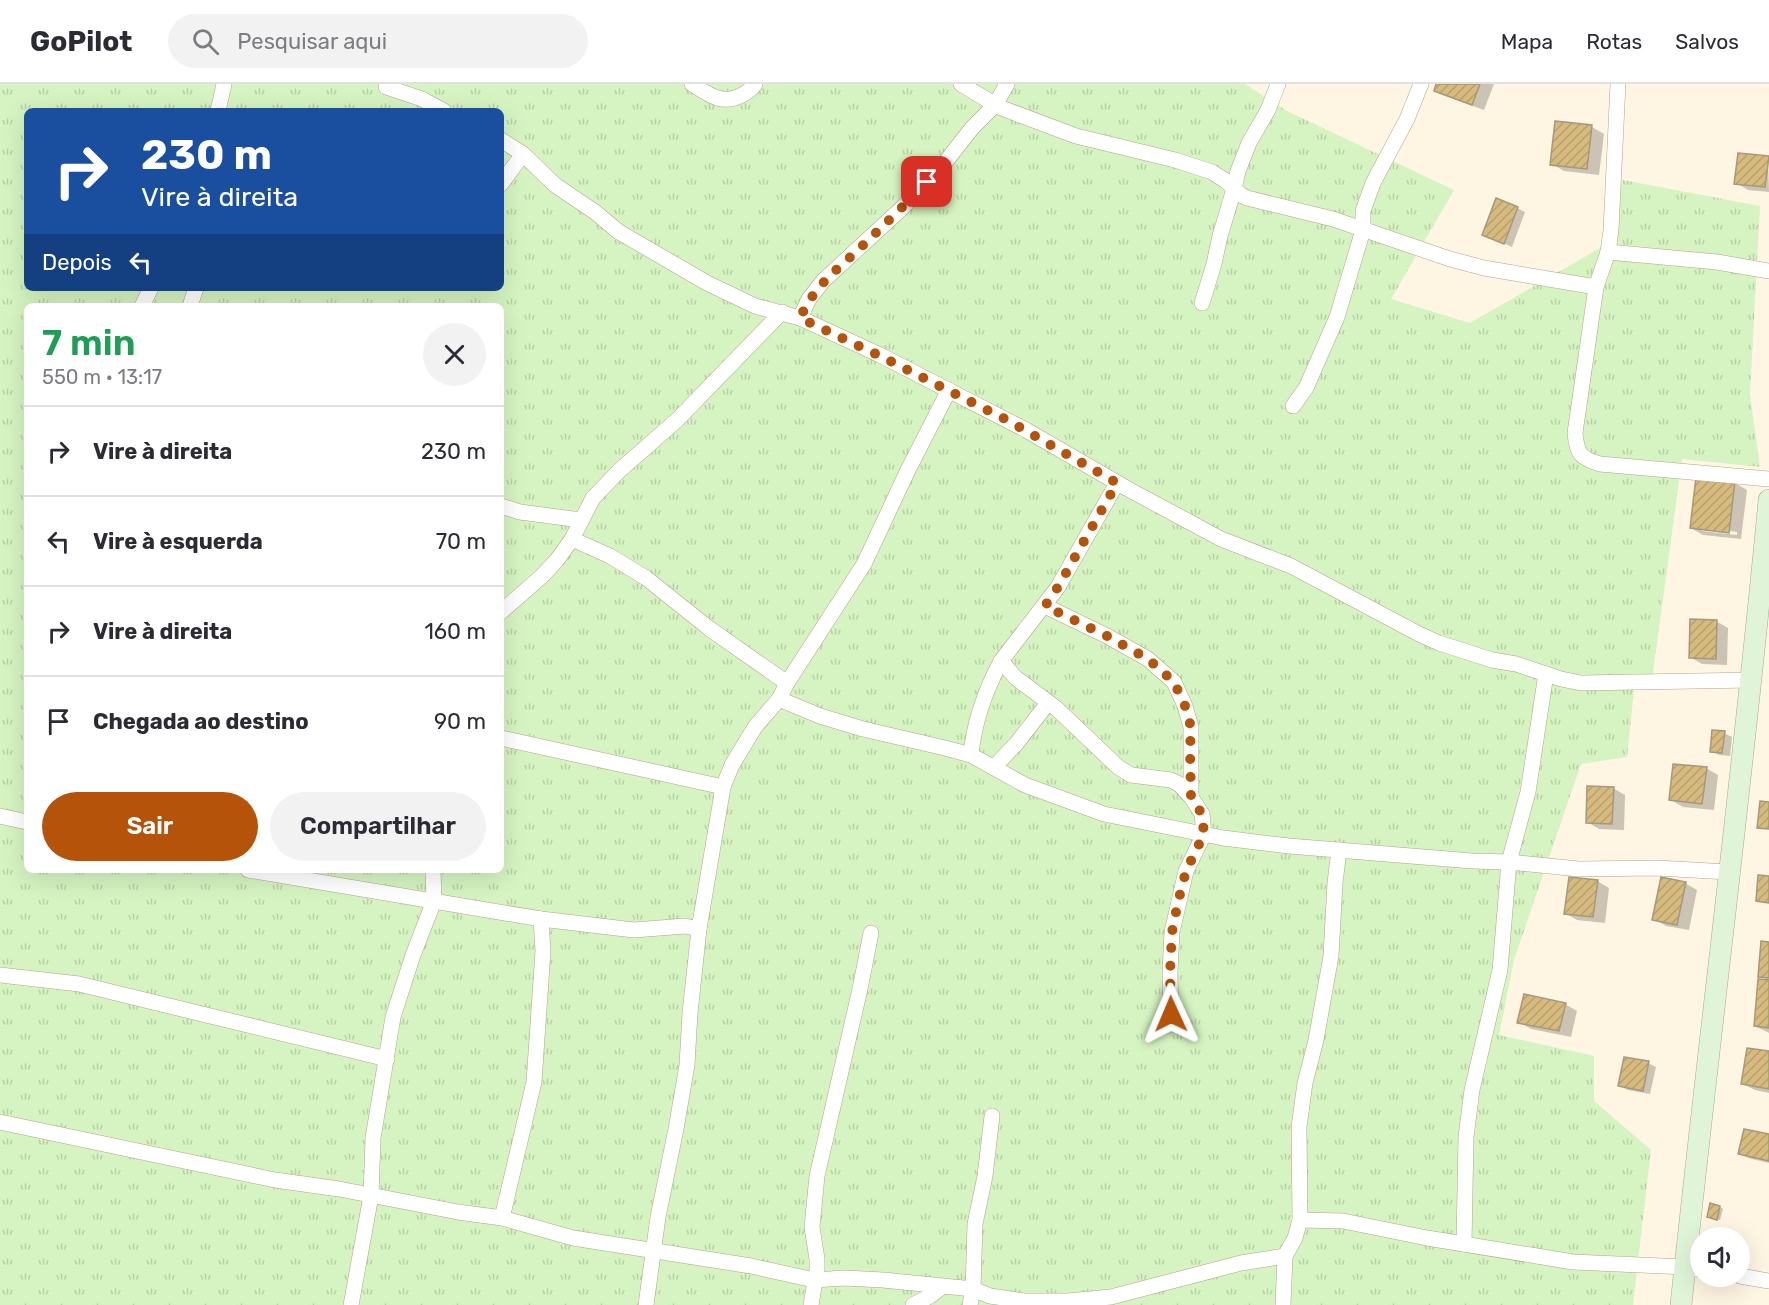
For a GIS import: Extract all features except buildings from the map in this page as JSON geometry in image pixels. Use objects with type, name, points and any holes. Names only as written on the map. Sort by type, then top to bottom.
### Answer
[{"type":"main road","points":[[1697,1227],[1729,872],[1752,680],[1769,500]]},
{"type":"main road","points":[[1682,1305],[1690,1278]]},
{"type":"street","points":[[219,108],[224,84]]},
{"type":"street","points":[[692,84],[715,99],[730,100],[755,84]]},
{"type":"street","points":[[962,84],[995,105],[1076,136],[1175,160],[1212,172],[1247,198],[1333,219],[1450,259],[1484,268],[1596,287]]},
{"type":"street","points":[[800,318],[809,299],[823,281],[902,208],[940,169],[972,128],[995,105],[1007,84]]},
{"type":"street","points":[[1202,303],[1241,164],[1268,110],[1278,84]]},
{"type":"street","points":[[1293,406],[1306,388],[1337,317],[1363,230],[1363,211],[1373,183],[1407,119],[1421,84]]},
{"type":"street","points":[[1618,84],[1611,230],[1608,252],[1596,287],[1575,433],[1576,447],[1581,456],[1588,461],[1600,464],[1769,479]]},
{"type":"street","points":[[386,87],[422,99],[438,108]]},
{"type":"street","points":[[504,142],[523,154],[555,185],[595,212],[619,232],[707,283],[755,306],[800,318],[880,356],[1026,430],[1117,483],[1221,539],[1291,566],[1439,643],[1492,660],[1516,664],[1581,683],[1752,680]]},
{"type":"street","points":[[504,180],[523,154]]},
{"type":"street","points":[[1608,252],[1717,262],[1769,271]]},
{"type":"street","points":[[504,609],[542,576],[572,538],[593,498],[620,470],[677,420],[782,312]]},
{"type":"street","points":[[646,1305],[658,1217],[687,1065],[699,929],[723,787],[732,765],[755,727],[779,699],[864,564],[949,390]]},
{"type":"street","points":[[971,755],[973,733],[981,706],[1000,661],[1058,587],[1117,483]]},
{"type":"street","points":[[504,507],[519,512],[581,519]]},
{"type":"street","points":[[572,538],[610,556],[646,578],[710,629],[787,683]]},
{"type":"street","points":[[1045,606],[1148,659],[1174,682],[1185,706],[1191,727],[1191,797]]},
{"type":"street","points":[[1000,661],[1016,678],[1056,708],[1124,772],[1170,780],[1179,784],[1202,814],[1204,834],[1186,871],[1172,932],[1171,1014]]},
{"type":"street","points":[[1464,1244],[1466,1137],[1476,1069],[1500,970],[1509,862],[1528,792],[1546,674]]},
{"type":"street","points":[[779,699],[820,716],[863,729],[971,755],[1025,785],[1104,814],[1223,838],[1289,846],[1579,869],[1657,868],[1729,872]]},
{"type":"street","points":[[994,767],[1016,744],[1048,703]]},
{"type":"street","points":[[504,739],[723,787]]},
{"type":"street","points":[[0,816],[24,821]]},
{"type":"street","points":[[1283,1305],[1285,1257],[1295,1238],[1300,1220],[1299,1126],[1305,1083],[1316,1040],[1331,956],[1339,850]]},
{"type":"street","points":[[266,873],[541,919],[634,930],[685,926],[699,929]]},
{"type":"street","points":[[351,1305],[371,1196],[373,1138],[393,1017],[412,956],[434,901],[434,873]]},
{"type":"street","points":[[502,1218],[534,1082],[543,951],[541,919]]},
{"type":"street","points":[[811,1305],[818,1259],[812,1227],[818,1176],[871,933]]},
{"type":"street","points":[[0,975],[79,984],[387,1059]]},
{"type":"street","points":[[970,1305],[973,1288],[975,1224],[985,1176],[992,1116]]},
{"type":"street","points":[[0,1122],[274,1180],[339,1189],[502,1218],[573,1238],[751,1266],[814,1280],[844,1278],[973,1288],[990,1296],[1024,1301],[1079,1300],[1111,1297],[1241,1263],[1285,1257]]},
{"type":"street","points":[[1300,1220],[1342,1221],[1574,1262],[1690,1268]]},
{"type":"street","points":[[1750,1278],[1769,1281]]},
{"type":"street","points":[[913,1305],[942,1287]]},
{"type":"green space","points":[[0,84],[1245,84],[1287,111],[1454,190],[1391,299],[1470,323],[1600,248],[1623,180],[1760,206],[1750,394],[1760,467],[1682,459],[1652,680],[1635,680],[1627,757],[1581,764],[1514,960],[1499,1035],[1594,1056],[1594,1101],[1651,1150],[1633,1305],[0,1305]]},
{"type":"route","points":[[927,182],[871,238],[823,281],[809,299],[800,318],[1007,420],[1117,483],[1045,606],[1148,659],[1174,682],[1185,706],[1191,727],[1191,797],[1202,814],[1204,834],[1186,871],[1172,932],[1171,1014]]}]
